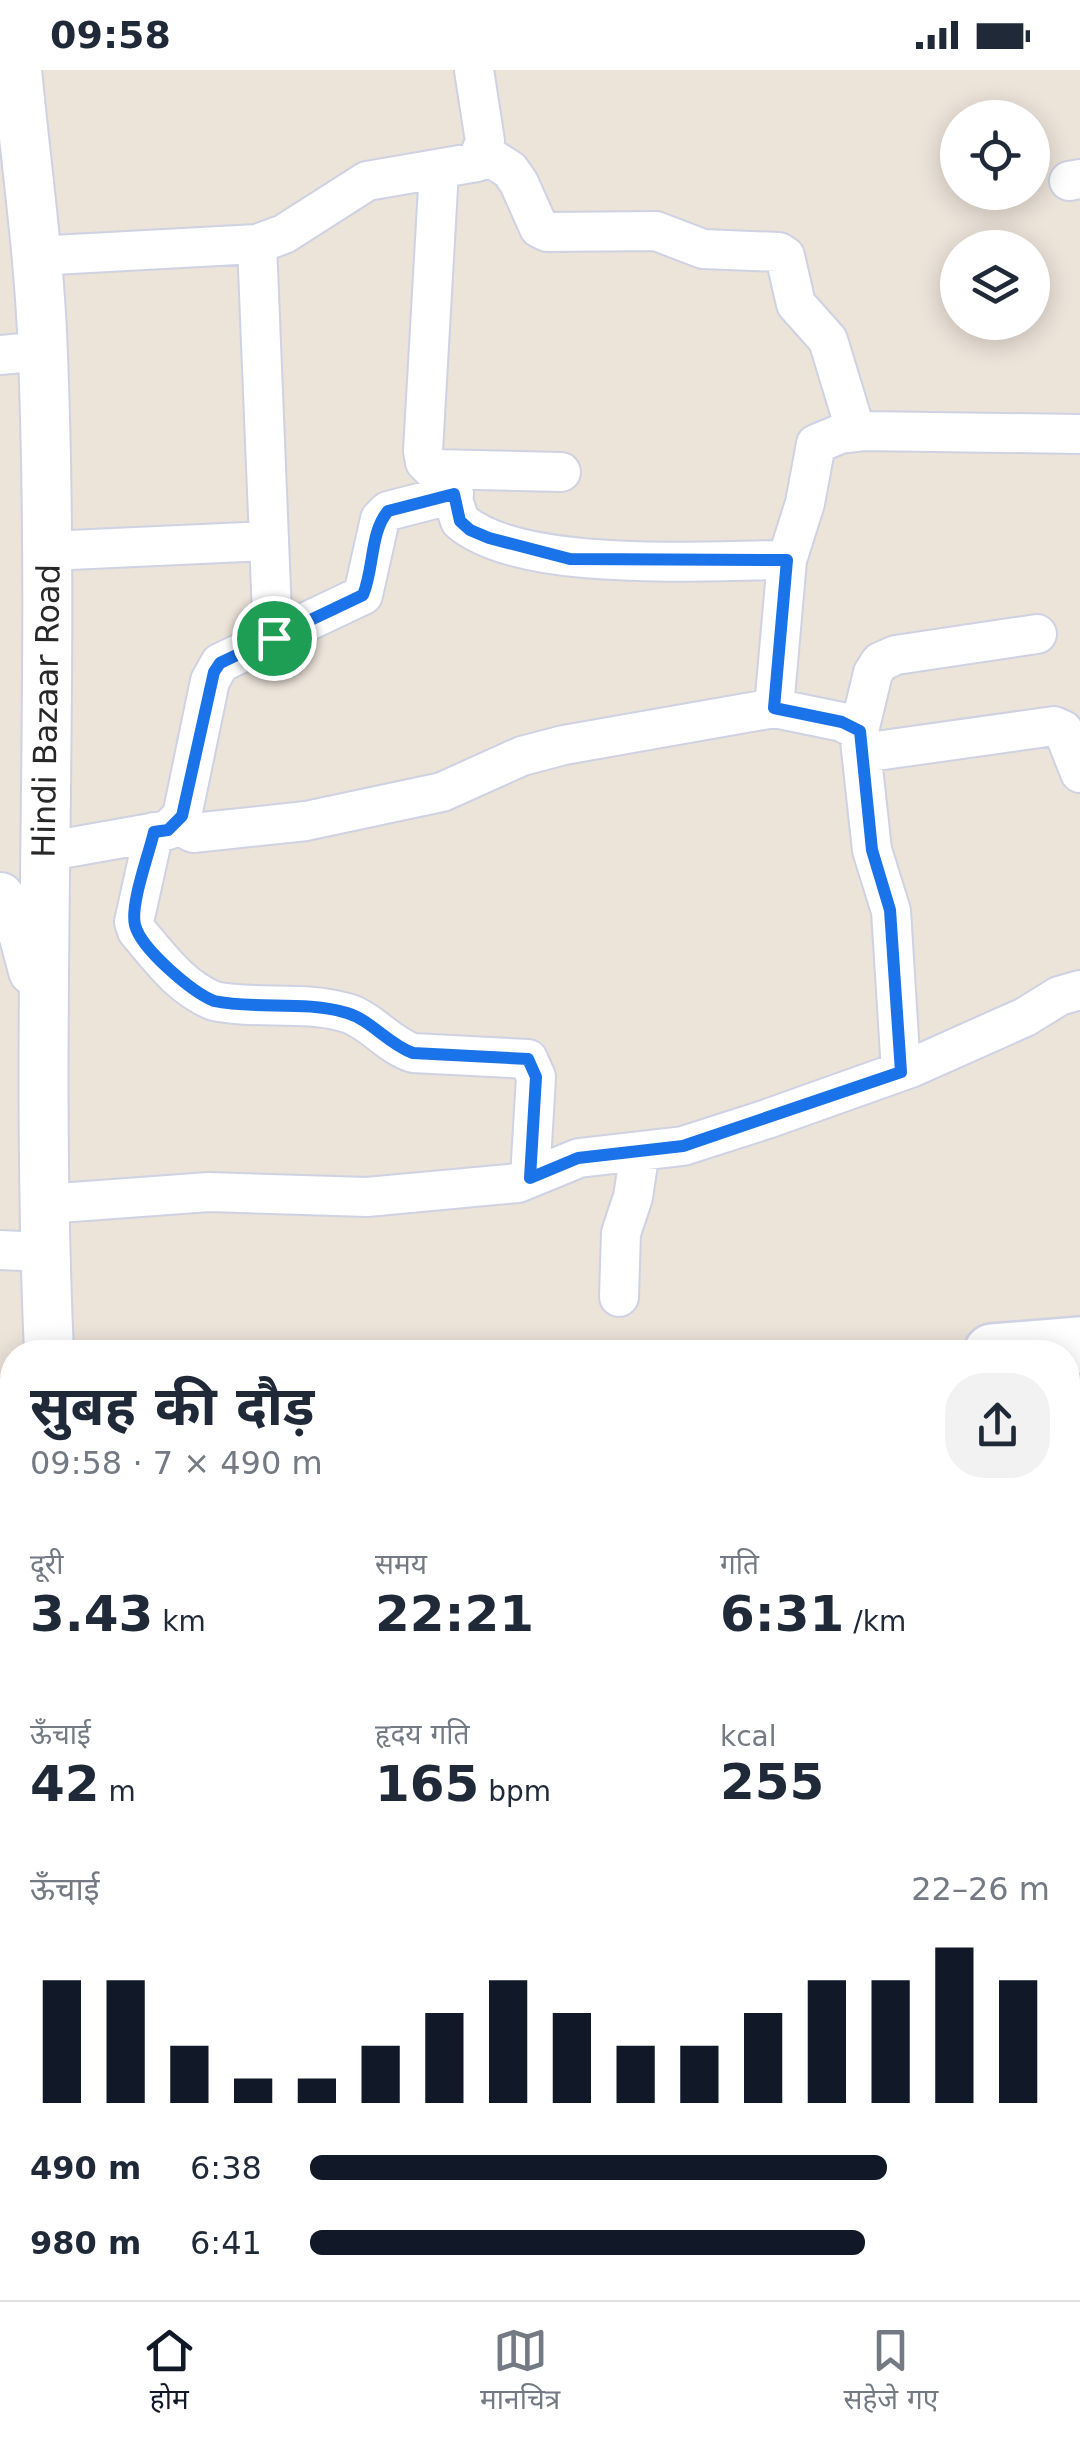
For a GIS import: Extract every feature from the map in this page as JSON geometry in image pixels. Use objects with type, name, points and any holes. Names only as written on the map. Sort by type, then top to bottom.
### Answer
[{"type":"street","name":"Hindi Bazaar Road","points":[[16,70],[35,256],[22,353],[48,552],[41,1004],[45,1204],[22,1251],[46,1340]]},
{"type":"street","points":[[35,256],[256,244],[284,234],[367,181],[477,162],[484,141],[474,70]]},
{"type":"street","points":[[482,152],[510,170],[539,228],[547,232],[656,231],[703,249],[779,252],[785,256],[796,304],[828,340],[856,432]]},
{"type":"street","points":[[439,170],[423,451],[425,462],[452,482],[460,521],[489,538],[570,559],[787,560]]},
{"type":"street","points":[[256,244],[274,638]]},
{"type":"street","points":[[774,708],[787,560],[805,503],[816,444],[856,432],[1080,434]]},
{"type":"street","points":[[530,1178],[536,1077],[528,1059],[413,1053],[398,1048],[354,1015],[329,1008],[214,1001],[199,995],[172,974],[134,922],[165,828],[182,816],[214,672],[220,663],[363,595],[380,520],[388,511],[452,482],[561,472]]},
{"type":"street","points":[[48,552],[270,541]]},
{"type":"street","points":[[901,1072],[890,910],[872,850],[861,742],[873,673],[880,662],[896,655],[1038,634]]},
{"type":"street","points":[[44,852],[165,828],[193,833],[306,821],[442,792],[522,756],[564,744],[774,708],[842,722],[861,742]]},
{"type":"street","points":[[861,742],[1054,726],[1063,730],[1080,774]]},
{"type":"street","points":[[4,911],[24,933],[41,1004]]},
{"type":"street","points":[[45,1204],[209,1192],[367,1198],[518,1184],[578,1158],[683,1146],[901,1072],[1025,1016],[1058,996],[1080,990]]},
{"type":"street","points":[[619,1297],[621,1233],[633,1197],[640,1151]]},
{"type":"route","points":[[454,494],[460,521],[470,530],[570,559],[787,560],[774,708],[842,722],[860,731],[872,850],[890,910],[901,1072],[683,1146],[578,1158],[530,1178],[536,1077],[528,1059],[413,1053],[398,1048],[354,1015],[344,1012],[231,1004],[199,995],[172,974],[137,930],[136,908],[154,832],[168,830],[182,816],[214,672],[220,663],[274,638],[363,595],[380,520],[388,511],[454,494]]}]
